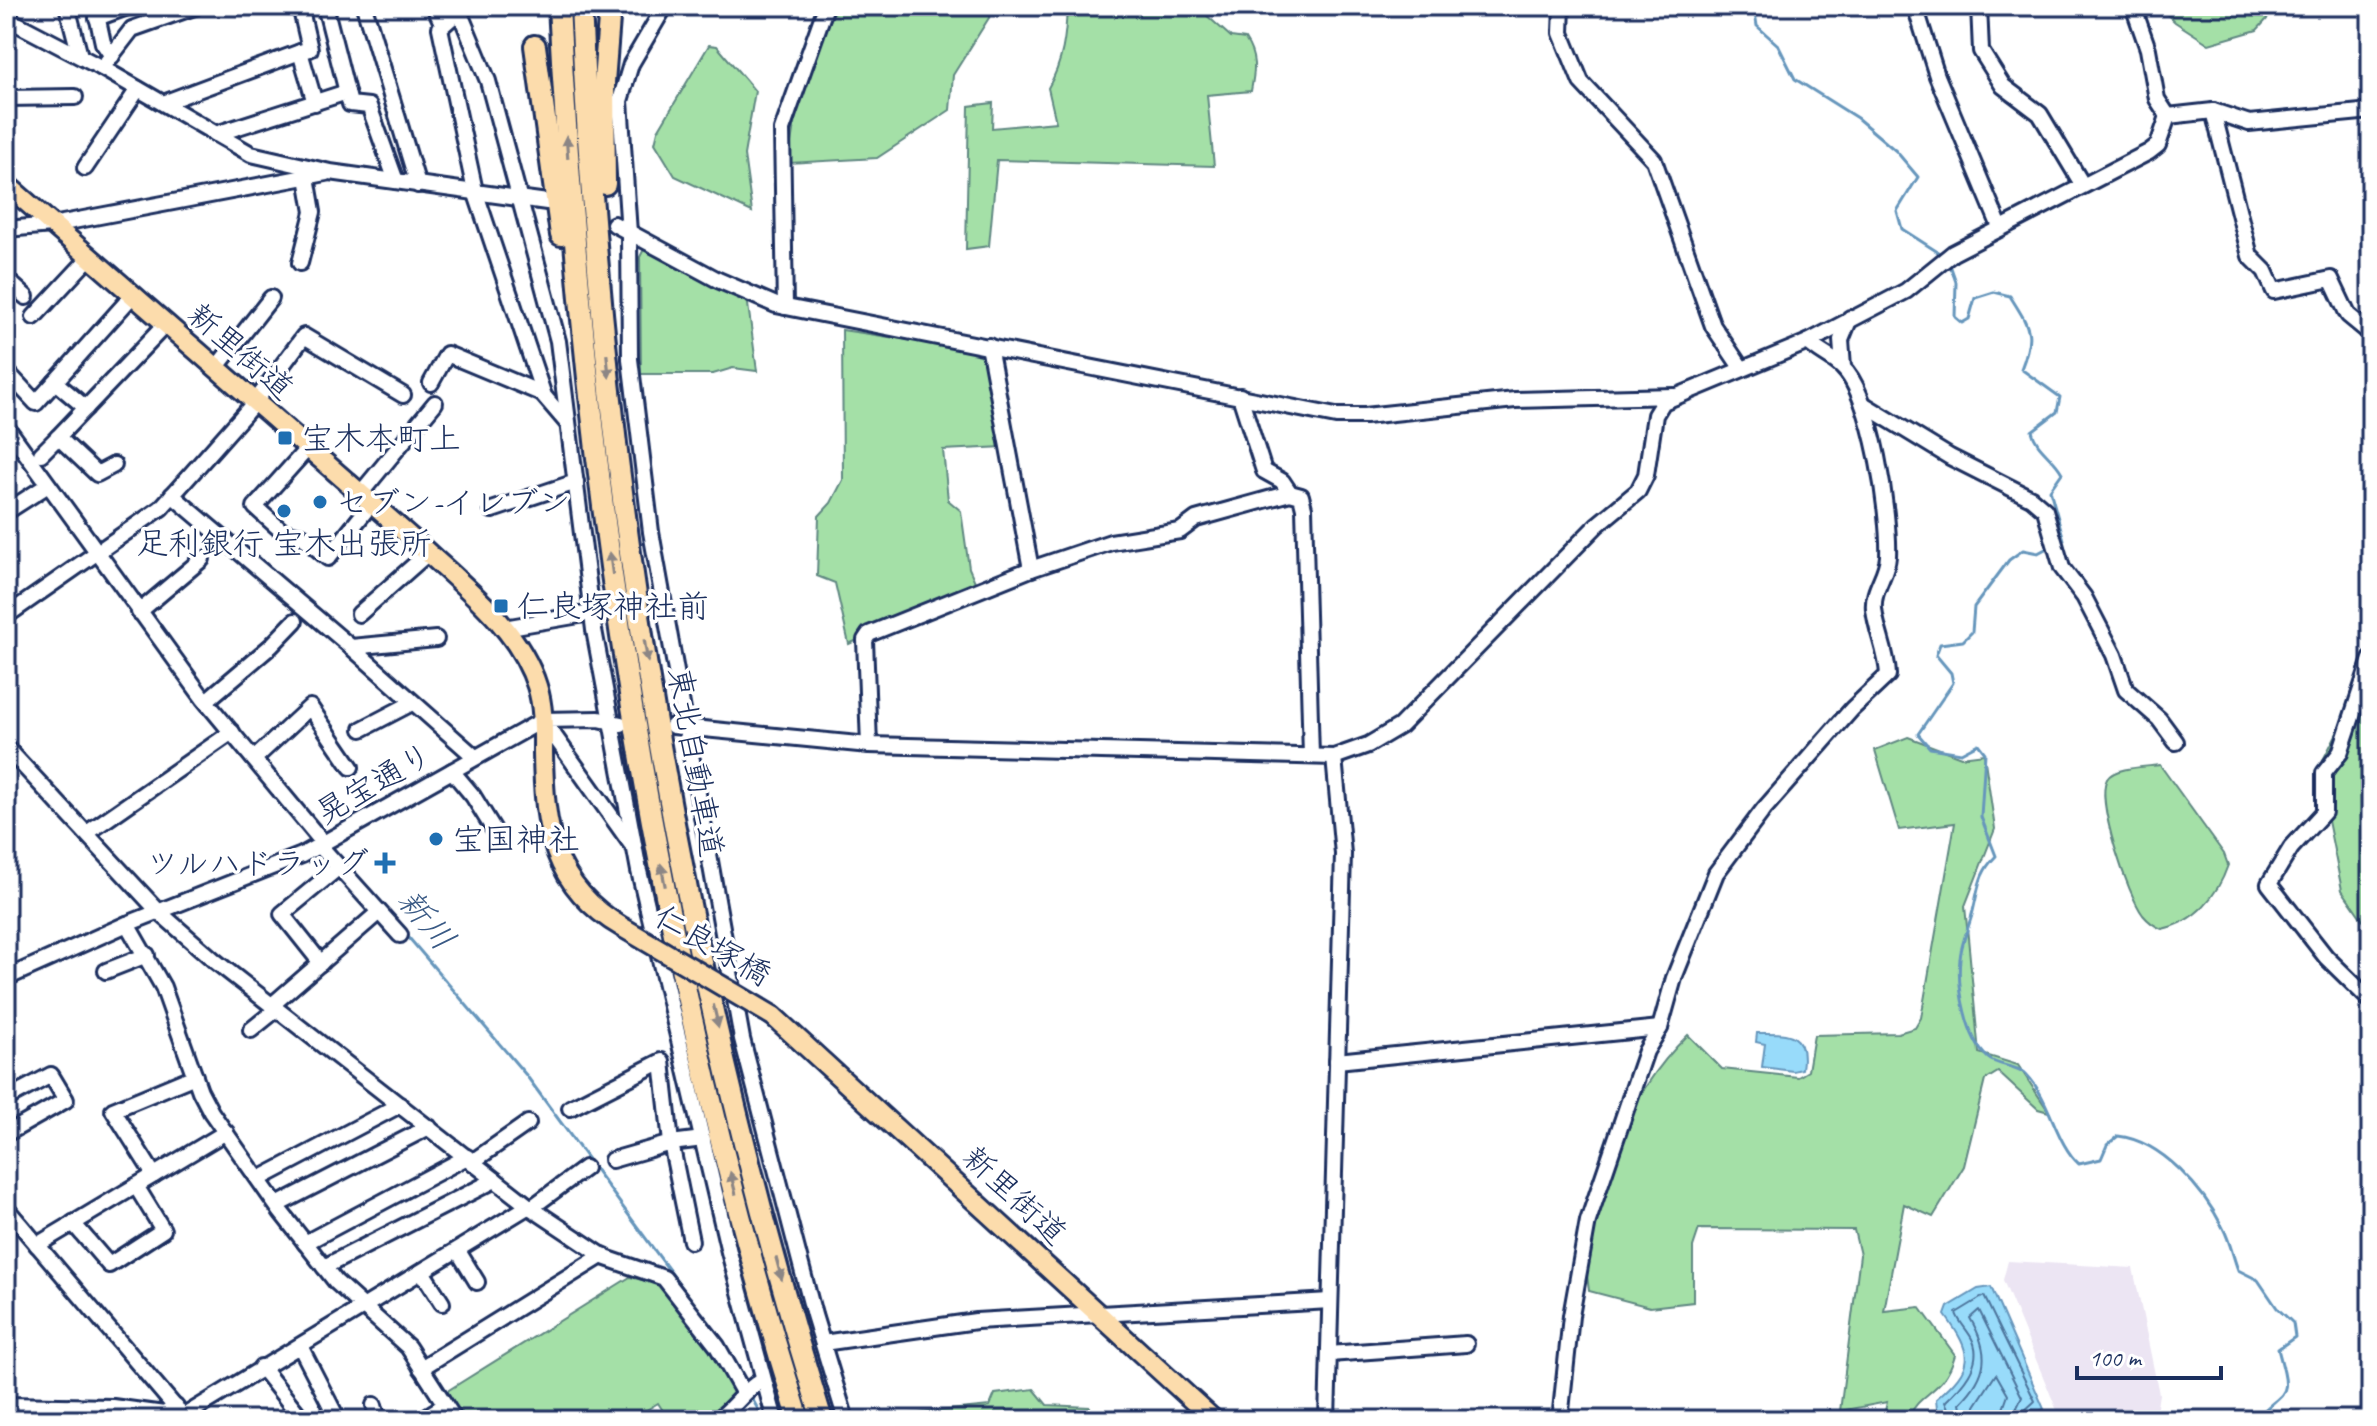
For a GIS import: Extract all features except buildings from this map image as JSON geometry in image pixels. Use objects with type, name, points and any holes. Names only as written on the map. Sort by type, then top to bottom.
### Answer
[{"type":"highway","name":"東北自動車道","points":[[559,6],[573,227],[589,392],[631,698],[677,943],[731,1174],[799,1420]]},
{"type":"highway","name":"東北自動車道","points":[[581,6],[601,288],[637,593],[678,833],[734,1098],[822,1420]]},
{"type":"highway","points":[[601,288],[606,224],[604,82],[610,6]]},
{"type":"highway","points":[[535,46],[569,296],[589,392]]},
{"type":"main road","name":"新里街道","points":[[6,184],[428,553],[504,628],[532,672],[543,720],[547,814],[560,865],[583,900],[622,927]]},
{"type":"main road","name":"仁良塚橋","points":[[622,927],[773,1016]]},
{"type":"main road","name":"新里街道","points":[[773,1016],[1214,1420]]},
{"type":"street","points":[[67,6],[80,56]]},
{"type":"street","points":[[107,62],[96,12],[130,6]]},
{"type":"street","points":[[107,62],[132,29],[197,6]]},
{"type":"street","points":[[163,103],[310,49],[300,6]]},
{"type":"street","points":[[325,6],[350,104],[369,106],[396,181]]},
{"type":"street","points":[[364,6],[418,185]]},
{"type":"street","points":[[434,6],[442,23]]},
{"type":"street","points":[[665,6],[631,64],[620,101],[629,233],[630,359],[651,532],[679,727],[742,1039],[846,1420]]},
{"type":"street","points":[[785,307],[782,130],[826,6]]},
{"type":"street","points":[[1562,6],[1561,33],[1581,82],[1654,160],[1713,326],[1742,369]]},
{"type":"street","points":[[1915,6],[1937,76],[2000,227]]},
{"type":"street","points":[[1979,6],[1981,51],[2003,86],[2040,114],[2082,184]]},
{"type":"street","points":[[2133,6],[2148,49],[2157,99],[2168,116]]},
{"type":"street","points":[[569,425],[543,394],[475,191],[440,28],[457,9],[488,81],[558,341],[569,425],[576,482],[591,613],[615,723],[636,851],[703,1139],[753,1385]]},
{"type":"street","points":[[6,18],[80,56],[107,62],[138,89],[251,154],[330,172],[547,202]]},
{"type":"street","points":[[300,52],[315,103]]},
{"type":"street","points":[[85,168],[138,89]]},
{"type":"street","points":[[216,134],[347,92]]},
{"type":"street","points":[[6,98],[75,97]]},
{"type":"street","points":[[2168,116],[2213,111],[2249,123],[2371,111]]},
{"type":"street","points":[[2213,111],[2250,256],[2265,271],[2274,291],[2331,279],[2348,315],[2371,334]]},
{"type":"street","points":[[679,727],[869,745],[1334,757],[1368,745],[1400,726],[1597,525],[1638,491],[1646,475],[1657,407],[1675,396],[1808,342],[1850,317],[1906,291],[1948,258],[2000,227],[2158,145],[2168,116]]},
{"type":"street","points":[[6,229],[52,225],[330,172]]},
{"type":"street","points":[[300,263],[313,212],[307,177]]},
{"type":"street","points":[[614,224],[718,280],[785,307],[913,335],[989,346],[1336,416],[1365,416],[1515,400],[1675,396]]},
{"type":"street","points":[[34,317],[89,258]]},
{"type":"street","points":[[6,279],[26,297]]},
{"type":"street","points":[[10,375],[36,403],[133,295]]},
{"type":"street","points":[[216,368],[271,298]]},
{"type":"street","points":[[1560,1420],[1571,1316],[1588,1221],[1646,1051],[1660,1028],[1674,978],[1716,873],[1764,809],[1852,709],[1888,675],[1887,652],[1874,610],[1874,596],[1888,560],[1888,522],[1863,404],[1843,367],[1841,340],[1850,317]]},
{"type":"street","points":[[41,454],[166,324]]},
{"type":"street","points":[[6,616],[143,521],[172,495],[255,402],[304,336],[403,395]]},
{"type":"street","points":[[1808,342],[1823,357],[1843,367]]},
{"type":"street","points":[[989,346],[1031,569]]},
{"type":"street","points":[[431,383],[447,354],[543,394]]},
{"type":"street","points":[[55,382],[86,408]]},
{"type":"street","points":[[1240,396],[1264,471],[1282,481],[1290,493]]},
{"type":"street","points":[[307,449],[255,507],[283,532],[302,536],[328,558],[435,403]]},
{"type":"street","points":[[1863,404],[1950,457],[2031,498],[2045,510],[2062,568],[2084,597],[2114,655],[2126,690],[2159,719],[2176,742]]},
{"type":"street","points":[[6,426],[99,549],[139,612],[206,701],[339,867],[400,935]]},
{"type":"street","points":[[58,437],[97,474],[114,465]]},
{"type":"street","points":[[492,510],[576,482]]},
{"type":"street","points":[[6,512],[48,485]]},
{"type":"street","points":[[869,745],[865,640],[869,634],[1031,569],[1111,542],[1180,531],[1196,519],[1290,493],[1301,496],[1304,508],[1311,756]]},
{"type":"street","points":[[172,495],[475,757]]},
{"type":"street","points":[[359,614],[428,553]]},
{"type":"street","points":[[139,612],[202,559]]},
{"type":"street","points":[[504,628],[591,613]]},
{"type":"street","points":[[206,701],[271,646],[295,621]]},
{"type":"street","points":[[351,647],[436,639]]},
{"type":"street","points":[[2371,659],[2340,753],[2324,773],[2324,812],[2291,848],[2269,884],[2326,957],[2371,1001]]},
{"type":"street","points":[[362,729],[412,703]]},
{"type":"street","points":[[254,759],[310,707],[351,767]]},
{"type":"street","points":[[615,723],[557,717],[543,720],[636,851]]},
{"type":"street","name":"晃宝通り","points":[[6,978],[127,924],[322,845],[543,720]]},
{"type":"street","points":[[87,833],[232,732]]},
{"type":"street","points":[[6,747],[159,912],[275,1007],[530,1207],[603,1255],[664,1278],[717,1346],[753,1385],[775,1420]]},
{"type":"street","points":[[1327,1420],[1343,854],[1334,757]]},
{"type":"street","points":[[452,771],[473,796],[494,830]]},
{"type":"street","points":[[321,963],[282,914],[339,867]]},
{"type":"street","points":[[251,1030],[379,912]]},
{"type":"street","points":[[127,924],[163,987],[211,1112],[324,1267],[408,1347],[455,1420]]},
{"type":"street","points":[[106,971],[147,955]]},
{"type":"street","points":[[1337,1061],[1660,1028]]},
{"type":"street","points":[[570,1108],[662,1061],[671,1143],[691,1241]]},
{"type":"street","points":[[6,1099],[51,1075],[66,1100],[6,1134]]},
{"type":"street","points":[[154,1175],[113,1110],[195,1076]]},
{"type":"street","points":[[259,1179],[400,1105]]},
{"type":"street","points":[[305,1243],[470,1159],[528,1123]]},
{"type":"street","points":[[277,1205],[429,1127]]},
{"type":"street","points":[[37,1245],[226,1132]]},
{"type":"street","points":[[612,1160],[671,1143],[703,1139]]},
{"type":"street","points":[[6,1405],[113,1407],[182,1415],[365,1309],[530,1207],[585,1168]]},
{"type":"street","points":[[324,1267],[495,1180]]},
{"type":"street","points":[[73,1223],[109,1265],[163,1230],[136,1186]]},
{"type":"street","points":[[6,1208],[182,1415]]},
{"type":"street","points":[[458,1251],[477,1282]]},
{"type":"street","points":[[421,1368],[603,1255]]},
{"type":"street","points":[[423,1273],[442,1303]]},
{"type":"street","points":[[823,1343],[976,1321],[1330,1301]]},
{"type":"street","points":[[1329,1354],[1466,1344]]},
{"type":"street","points":[[300,1346],[335,1414]]},
{"type":"street","points":[[261,1367],[303,1420]]},
{"type":"street","points":[[717,1420],[733,1408],[753,1385]]},
{"type":"street","points":[[374,1405],[378,1420]]},
{"type":"street","points":[[421,1420],[445,1405]]},
{"type":"street","points":[[71,1407],[83,1420]]},
{"type":"shaded area","points":[[2008,1261],[2133,1268],[2159,1394],[2155,1420],[2061,1420],[2003,1280]]},
{"type":"green space","points":[[837,6],[970,6],[992,13],[953,75],[950,110],[877,158],[789,163],[805,83]]},
{"type":"green space","points":[[1067,6],[1196,6],[1231,37],[1245,39],[1254,64],[1251,91],[1207,95],[1214,166],[997,160],[989,246],[966,249],[969,106],[993,103],[992,128],[1056,122],[1048,88],[1063,48]]},
{"type":"green space","points":[[2158,6],[2279,6],[2257,30],[2209,44],[2175,22]]},
{"type":"green space","points":[[709,45],[717,46],[755,91],[744,155],[752,212],[675,176],[655,143],[658,131]]},
{"type":"green space","points":[[645,247],[747,297],[757,371],[733,368],[713,374],[641,374],[640,257]]},
{"type":"green space","points":[[842,330],[983,351],[1004,447],[943,450],[948,500],[961,511],[969,568],[976,584],[849,644],[835,583],[817,576],[819,516],[831,503],[843,480]]},
{"type":"green space","points":[[2371,704],[2371,932],[2342,890],[2325,806],[2323,760],[2340,727]]},
{"type":"green space","points":[[1908,737],[1961,757],[1984,754],[1995,829],[1965,906],[1979,1053],[2018,1065],[2049,1112],[2038,1109],[1998,1072],[1985,1080],[1964,1166],[1933,1217],[1904,1204],[1884,1311],[1920,1307],[1955,1355],[1945,1378],[1918,1403],[1907,1420],[1883,1420],[1887,1402],[1840,1411],[1860,1255],[1854,1230],[1699,1229],[1693,1247],[1693,1302],[1650,1307],[1589,1291],[1587,1258],[1590,1223],[1610,1153],[1645,1088],[1688,1035],[1722,1069],[1798,1077],[1808,1071],[1814,1035],[1898,1033],[1915,1028],[1921,1018],[1955,823],[1899,830],[1875,750]]},
{"type":"green space","points":[[2160,765],[2224,854],[2228,865],[2218,888],[2203,906],[2185,921],[2162,929],[2143,915],[2129,888],[2109,826],[2104,790],[2107,779],[2116,772]]},
{"type":"green space","points":[[630,1277],[659,1284],[682,1305],[737,1391],[712,1420],[669,1420],[658,1403],[630,1420],[463,1420],[444,1393]]},
{"type":"green space","points":[[1034,1389],[1047,1405],[1090,1407],[1094,1420],[857,1419],[990,1406],[995,1394]]},
{"type":"water","points":[[1757,1033],[1786,1034],[1798,1040],[1802,1047],[1802,1069],[1793,1071],[1762,1067],[1765,1044],[1756,1042]]},
{"type":"water","points":[[1991,1287],[2044,1409],[2023,1420],[1949,1420],[1937,1409],[1936,1399],[1958,1377],[1966,1359],[1961,1340],[1945,1315],[1948,1307],[1978,1289]]},
{"type":"waterway","points":[[1754,6],[1757,26],[1778,45],[1795,79],[1857,118],[1896,151],[1918,177],[1897,211],[1902,229],[1944,256]]},
{"type":"waterway","points":[[1949,262],[1956,282],[1955,317],[1962,323],[1969,319],[1975,298],[1994,292],[2010,296],[2028,331],[2028,347],[2021,369],[2060,397],[2057,412],[2032,431],[2037,443],[2062,473],[2050,490],[2064,540],[2058,543]]},
{"type":"waterway","points":[[2051,546],[2038,553],[2023,550],[2009,560],[1974,607],[1972,632],[1963,641],[1940,644],[1936,655],[1951,673],[1953,683],[1918,734],[1930,748],[1961,753],[1978,744],[1985,753],[1981,817],[1996,856],[1980,882],[1962,947],[1959,970],[1965,1012],[1974,1038],[1988,1058],[2023,1072],[2035,1085],[2064,1145],[2079,1164],[2101,1159],[2107,1145],[2118,1136],[2134,1140],[2166,1157],[2205,1198],[2225,1233],[2238,1270],[2258,1280],[2277,1308],[2293,1323],[2295,1337],[2278,1349],[2285,1377],[2284,1391],[2254,1420]]},
{"type":"waterway","name":"新川","points":[[329,843],[347,866]]},
{"type":"waterway","name":"新川","points":[[357,877],[526,1075],[713,1330]]},
{"type":"waterway","name":"新川","points":[[750,1395],[764,1420]]},
{"type":"place","name":"宝木本町上","points":[[285,438]]},
{"type":"place","name":"セブン-イレブン","points":[[320,502]]},
{"type":"place","name":"足利銀行 宝木出張所","points":[[284,511]]},
{"type":"place","name":"仁良塚神社前","points":[[501,606]]},
{"type":"place","name":"宝国神社","points":[[436,839]]},
{"type":"place","name":"ツルハドラッグ","points":[[385,863]]}]
